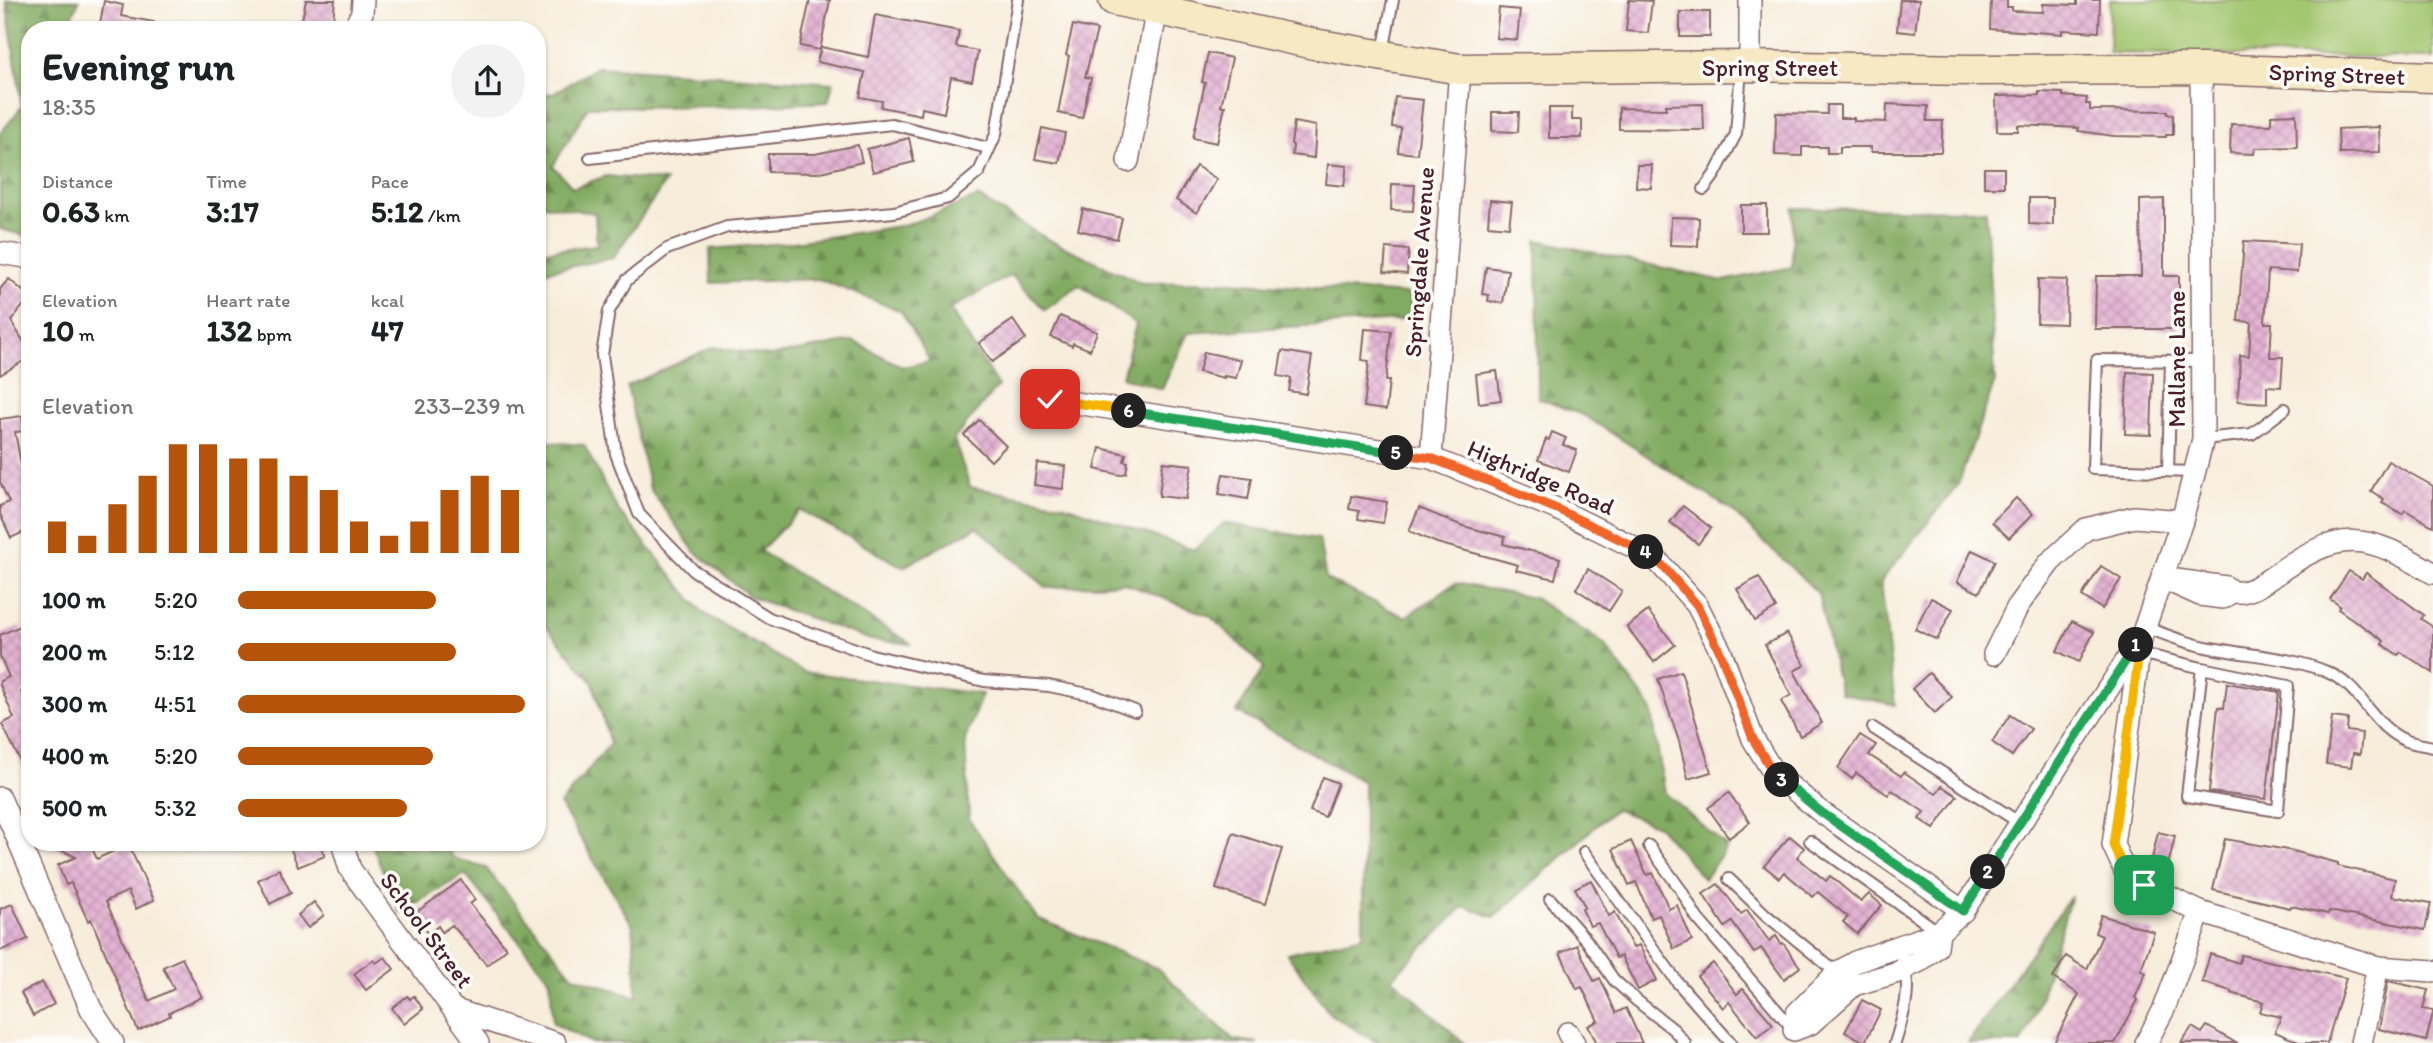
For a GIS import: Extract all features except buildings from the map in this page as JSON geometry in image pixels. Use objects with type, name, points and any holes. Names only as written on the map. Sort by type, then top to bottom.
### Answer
[{"type":"main road","name":"Spring Street","points":[[1114,0],[1314,44],[1460,69],[1746,66],[1970,70],[2201,69],[2433,77]]},
{"type":"street","points":[[358,21],[362,13],[363,0]]},
{"type":"street","points":[[1746,66],[1750,0]]},
{"type":"street","points":[[1128,161],[1157,9]]},
{"type":"street","name":"Springdale Avenue","points":[[1431,458],[1460,69]]},
{"type":"street","name":"Mallane Lane","points":[[2201,69],[2203,439],[2182,521],[2141,639],[2113,845],[2125,871],[2144,885],[2200,912],[2378,967],[2433,971]]},
{"type":"street","points":[[0,253],[21,256]]},
{"type":"street","name":"Highridge Road","points":[[1050,399],[1431,458],[1557,509],[1654,556],[1697,605],[1720,652],[1753,739],[1773,772],[1821,812],[1963,911]]},
{"type":"street","points":[[1994,654],[2019,604],[2042,572],[2086,529],[2134,517],[2182,521]]},
{"type":"street","points":[[2162,578],[2200,595],[2223,598],[2231,592],[2253,590],[2318,547],[2355,540],[2396,551],[2433,573]]},
{"type":"street","name":"Mallane Lane","points":[[1790,1037],[1810,1024],[1854,985],[1903,958],[1963,911],[2141,639]]},
{"type":"street","points":[[0,798],[21,846]]},
{"type":"street","points":[[23,851],[92,1009],[113,1043]]},
{"type":"street","name":"School Street","points":[[345,851],[350,869],[478,1043]]},
{"type":"street","points":[[2146,1043],[2164,1009],[2200,912]]},
{"type":"street","name":"Mallane Lane","points":[[1790,1037],[1797,1013],[1837,973],[1854,962],[1903,958]]},
{"type":"street","points":[[2361,1043],[2378,967]]},
{"type":"street","name":"School Street","points":[[455,1010],[555,1043]]},
{"type":"lane","points":[[1018,0],[996,134],[979,172],[948,198],[894,212],[727,227],[667,250],[626,280],[609,311],[602,355],[616,454],[639,514],[693,570],[769,618],[872,655],[984,681],[1049,686],[1082,693],[1135,711]]},
{"type":"lane","points":[[1382,56],[1392,0]]},
{"type":"lane","points":[[1704,188],[1715,174],[1736,134],[1746,66]]},
{"type":"lane","points":[[590,158],[892,124],[988,148]]},
{"type":"lane","points":[[2194,472],[2093,468],[2097,360],[2203,361]]},
{"type":"lane","points":[[2168,471],[2171,361]]},
{"type":"lane","points":[[2203,439],[2252,434],[2285,409]]},
{"type":"lane","points":[[2141,639],[2202,668],[2288,685],[2278,811],[2187,796],[2202,668]]},
{"type":"lane","points":[[2141,639],[2185,642],[2218,650],[2278,657],[2327,671],[2347,682],[2380,723],[2392,732],[2407,741],[2433,747]]},
{"type":"lane","points":[[1873,728],[2020,823]]},
{"type":"lane","points":[[1810,841],[1939,932]]},
{"type":"lane","points":[[1649,846],[1681,890],[1697,918],[1790,1037]]},
{"type":"lane","points":[[1584,852],[1678,983],[1731,1043]]},
{"type":"lane","points":[[1728,879],[1766,915],[1837,973]]},
{"type":"lane","points":[[1550,899],[1587,941],[1614,979],[1674,1030],[1685,1043]]},
{"type":"lane","points":[[1895,1043],[1907,1007],[1903,958]]},
{"type":"green space","points":[[6,0],[79,0],[71,21],[21,21],[21,99]]},
{"type":"green space","points":[[2110,0],[2433,0],[2433,58],[2109,53]]},
{"type":"green space","points":[[597,67],[833,83],[828,102],[749,106],[588,107],[553,166],[573,188],[606,176],[666,181],[613,258],[546,271],[546,251],[597,245],[595,213],[546,205],[546,93],[552,94]]},
{"type":"green space","points":[[21,107],[21,235],[0,229],[0,134]]},
{"type":"green space","points":[[978,197],[1049,240],[1142,283],[1229,282],[1408,294],[1416,319],[1188,333],[1162,389],[1122,377],[1136,324],[1079,285],[1045,310],[1011,275],[950,309],[998,386],[954,439],[970,487],[1062,504],[1194,550],[1224,523],[1319,539],[1326,579],[1405,617],[1455,583],[1534,598],[1604,644],[1651,708],[1665,793],[1727,847],[1704,879],[1658,826],[1615,809],[1494,917],[1464,906],[1392,978],[1464,1043],[1378,1043],[1330,1014],[1287,954],[1363,936],[1364,782],[1237,712],[1264,667],[1210,616],[1124,583],[1047,588],[977,527],[903,567],[800,510],[760,551],[912,644],[871,640],[751,597],[695,552],[650,489],[627,386],[713,347],[769,356],[853,341],[903,367],[930,361],[901,311],[819,279],[711,283],[710,249],[787,243],[907,225]]},
{"type":"green space","points":[[1793,208],[1986,210],[1995,381],[1958,485],[1881,581],[1895,705],[1840,693],[1818,593],[1731,510],[1585,416],[1538,398],[1537,240],[1723,281],[1792,267]]},
{"type":"green space","points":[[546,442],[584,445],[617,509],[703,613],[804,672],[982,694],[965,740],[969,819],[1037,918],[1157,968],[1234,1040],[1258,1043],[592,1043],[553,1023],[550,980],[465,874],[400,913],[375,851],[449,851],[454,858],[486,868],[573,976],[637,997],[633,926],[560,804],[610,744],[593,683],[546,626]]},
{"type":"green space","points":[[2071,896],[2036,1012],[2022,1043],[1968,1043]]},
{"type":"route","points":[[1050,399],[1431,458],[1557,509],[1654,556],[1697,605],[1720,652],[1753,739],[1773,772],[1821,812],[1963,911],[2141,638],[2113,845],[2125,871],[2144,885]]}]
